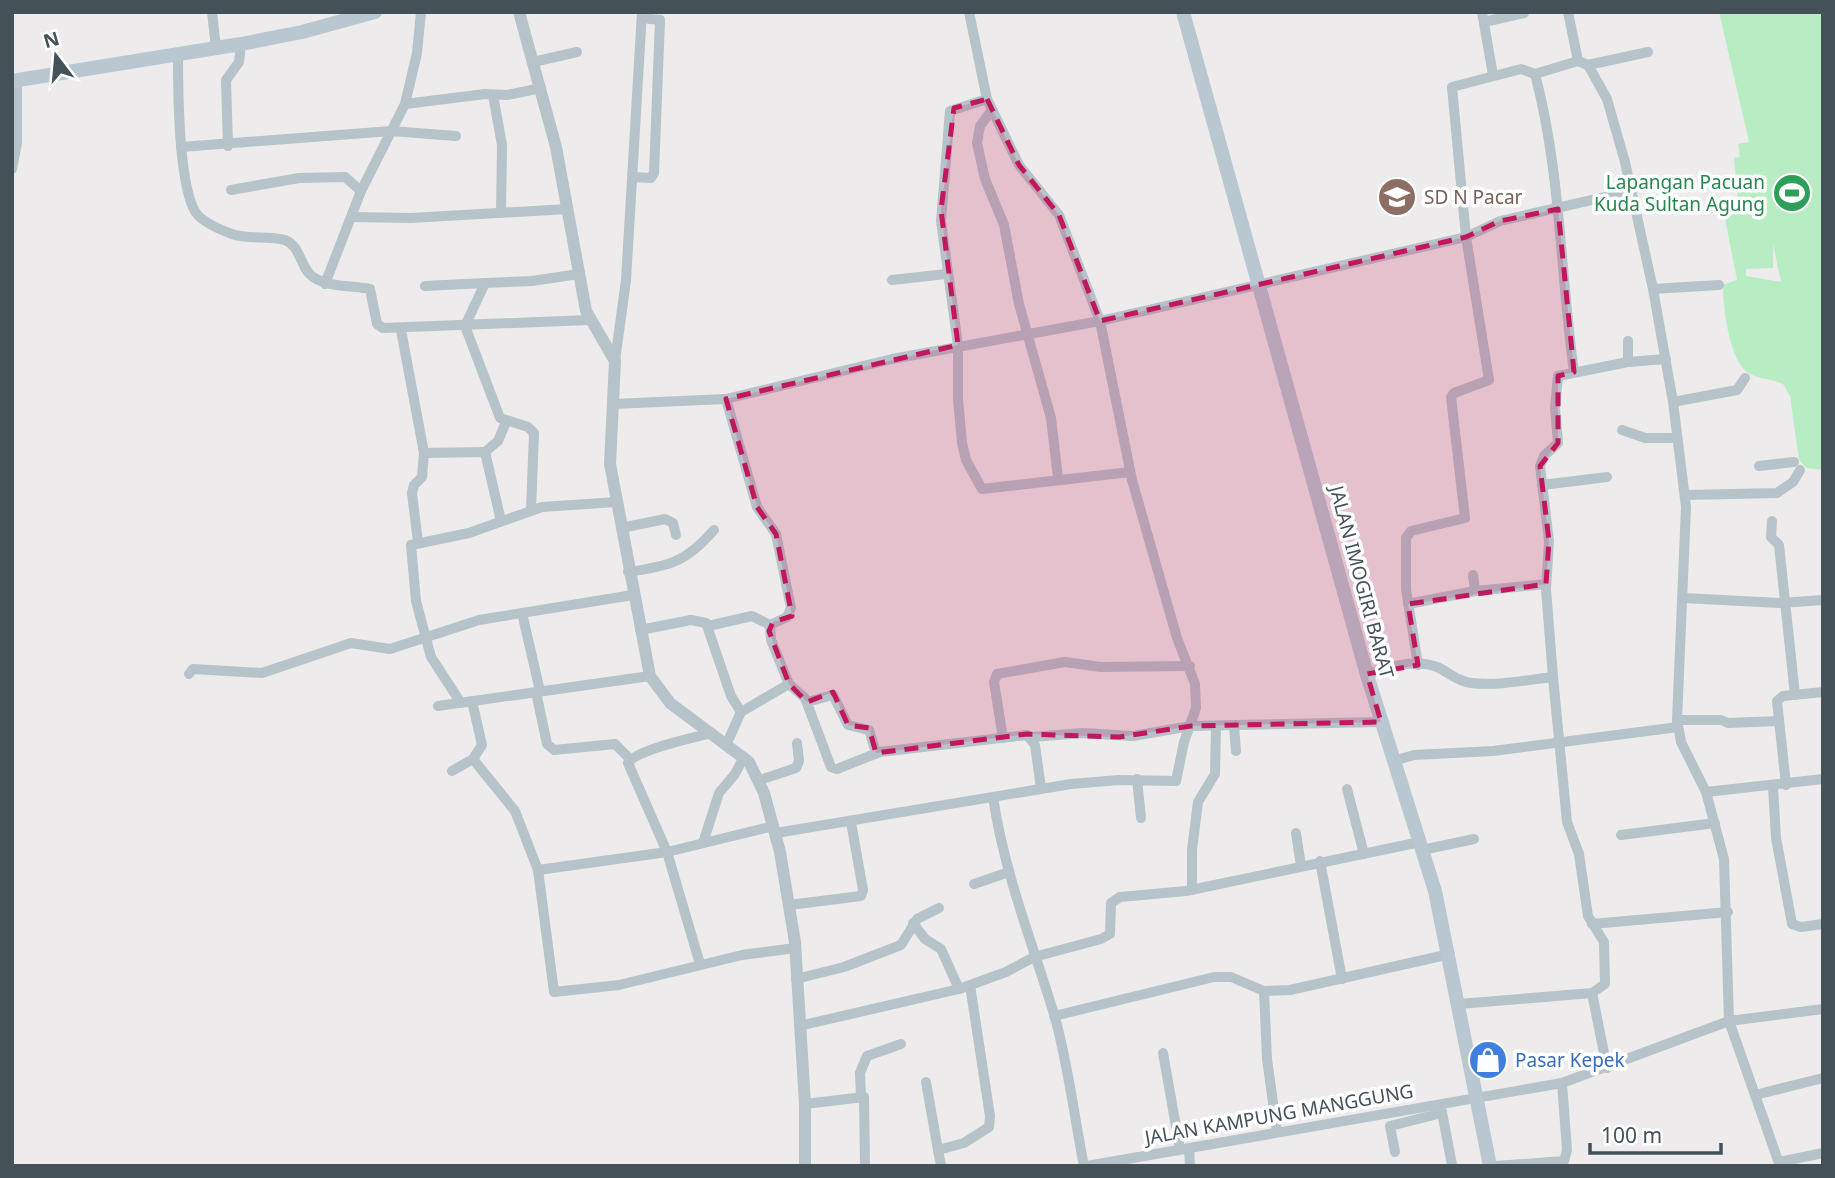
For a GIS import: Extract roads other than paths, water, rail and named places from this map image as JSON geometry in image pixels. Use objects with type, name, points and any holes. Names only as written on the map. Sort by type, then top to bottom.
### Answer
[{"type":"main road","points":[[15,81],[241,44],[333,18],[375,12]]},
{"type":"main road","name":"JALAN IMOGIRI BARAT","points":[[1183,12],[1370,673],[1381,722],[1397,760],[1450,954],[1490,1166]]},
{"type":"street","points":[[212,12],[216,48]]},
{"type":"street","points":[[325,284],[361,191],[405,104],[417,53],[421,12]]},
{"type":"street","points":[[519,12],[541,88],[589,320],[615,361]]},
{"type":"street","points":[[538,870],[667,852],[775,830],[851,822],[1041,788],[1136,779],[1176,781],[1184,742],[1191,726],[1196,691],[1190,666],[1174,629],[1130,472],[1100,321],[1059,215],[1019,166],[987,99],[969,12]]},
{"type":"street","points":[[1568,12],[1583,63],[1607,99],[1653,289],[1673,402],[1685,495],[1684,598],[1678,723],[1681,742],[1706,792],[1724,859],[1728,912],[1729,1021],[1780,1164],[1823,1153]]},
{"type":"street","points":[[1493,75],[1483,17],[1524,13]]},
{"type":"street","points":[[633,177],[651,178],[654,173],[660,22],[658,17],[642,15],[624,305],[615,361],[609,455],[628,572],[650,676],[670,703],[744,757],[760,780],[775,830],[795,948],[805,1104],[805,1166]]},
{"type":"street","points":[[228,146],[226,80],[239,62],[241,44]]},
{"type":"street","points":[[533,62],[577,52]]},
{"type":"street","points":[[1418,665],[1405,576],[1407,535],[1465,519],[1451,394],[1489,380],[1466,237],[1452,87],[1521,69],[1535,74],[1648,52]]},
{"type":"street","points":[[178,54],[181,147],[190,196],[200,217],[234,235],[285,240],[296,249],[306,272],[325,284],[370,289],[377,324],[383,328],[401,330],[589,320]]},
{"type":"street","points":[[1535,74],[1550,138],[1574,372]]},
{"type":"street","points":[[13,166],[15,81]]},
{"type":"street","points":[[405,104],[492,94],[507,95],[541,88]]},
{"type":"street","points":[[492,94],[502,145],[501,213]]},
{"type":"street","points":[[987,99],[954,108],[950,113],[941,200],[946,274],[958,345],[958,399],[962,443],[979,488],[1130,472]]},
{"type":"street","points":[[992,110],[980,126],[977,143],[985,179],[1004,225],[1027,334],[1051,418],[1058,478]]},
{"type":"street","points":[[181,147],[228,146],[391,131],[456,136]]},
{"type":"street","points":[[231,190],[299,178],[345,177],[361,191]]},
{"type":"street","points":[[613,404],[726,400],[958,345],[1100,321],[1466,237],[1500,221],[1631,191]]},
{"type":"street","points":[[352,217],[411,218],[568,209]]},
{"type":"street","points":[[425,286],[532,281],[579,274]]},
{"type":"street","points":[[892,280],[946,274]]},
{"type":"street","points":[[485,283],[465,326],[496,410],[506,422],[528,427],[534,433],[531,510]]},
{"type":"street","points":[[1653,289],[1720,285]]},
{"type":"street","points":[[401,330],[424,453],[422,477],[414,485],[412,493],[418,542]]},
{"type":"street","points":[[1628,341],[1628,362]]},
{"type":"street","points":[[1459,1004],[1591,993],[1605,984],[1604,942],[1592,924],[1577,848],[1567,822],[1546,583],[1549,541],[1541,461],[1558,443],[1555,408],[1558,376],[1628,362],[1666,359]]},
{"type":"street","points":[[1673,402],[1737,390],[1745,377]]},
{"type":"street","points":[[726,400],[757,507],[776,534],[784,573],[791,612],[770,625]]},
{"type":"street","points":[[424,453],[485,452],[501,436],[506,422]]},
{"type":"street","points":[[1622,430],[1645,438],[1677,438]]},
{"type":"street","points":[[485,452],[501,522]]},
{"type":"street","points":[[1685,495],[1777,494],[1794,482],[1797,466],[1759,466]]},
{"type":"street","points":[[1542,485],[1607,477]]},
{"type":"street","points":[[461,703],[436,668],[416,601],[411,545],[460,535],[531,510],[616,502]]},
{"type":"street","points":[[621,528],[665,519],[673,523],[676,535]]},
{"type":"street","points":[[1772,521],[1771,537],[1779,545],[1783,603],[1795,695]]},
{"type":"street","points":[[628,572],[679,562],[699,547],[714,530]]},
{"type":"street","points":[[1473,575],[1475,591]]},
{"type":"street","points":[[1408,604],[1475,591],[1546,583]]},
{"type":"street","points":[[188,674],[193,669],[262,673],[351,643],[387,649],[469,623],[633,595]]},
{"type":"street","points":[[1684,598],[1783,603],[1823,600]]},
{"type":"street","points":[[522,612],[547,744],[554,750],[601,743],[615,744],[630,759],[630,768],[667,852],[701,964]]},
{"type":"street","points":[[708,626],[752,615],[770,625]]},
{"type":"street","points":[[640,630],[702,620],[708,626],[731,696],[741,712]]},
{"type":"street","points":[[770,625],[771,639],[789,684],[807,702],[832,768],[876,753],[1023,735],[1032,737],[1083,733],[1133,736],[1191,726],[1381,722]]},
{"type":"street","points":[[1003,738],[994,682],[997,674],[1066,662],[1101,667],[1190,666]]},
{"type":"street","points":[[1370,673],[1392,667],[1418,665],[1436,667],[1448,676],[1469,682],[1553,677]]},
{"type":"street","points":[[438,706],[650,676]]},
{"type":"street","points":[[727,743],[741,712],[789,684]]},
{"type":"street","points":[[1786,785],[1777,699],[1823,692]]},
{"type":"street","points":[[807,702],[832,695],[848,725],[869,730],[876,753]]},
{"type":"street","points":[[452,771],[473,759],[481,745],[472,701]]},
{"type":"street","points":[[1397,760],[1413,755],[1493,751],[1678,723],[1721,720],[1728,723],[1779,721]]},
{"type":"street","points":[[1192,890],[1192,850],[1198,802],[1215,774],[1216,727]]},
{"type":"street","points":[[1234,727],[1236,751]]},
{"type":"street","points":[[630,759],[712,733]]},
{"type":"street","points":[[1032,737],[1041,788]]},
{"type":"street","points":[[760,780],[796,768],[799,761],[797,743]]},
{"type":"street","points":[[703,843],[719,793],[735,774],[744,757]]},
{"type":"street","points":[[473,759],[514,811],[538,870],[554,992],[626,983],[701,964],[795,948]]},
{"type":"street","points":[[1136,779],[1141,818]]},
{"type":"street","points":[[1706,792],[1773,787],[1823,779]]},
{"type":"street","points":[[1773,787],[1776,838],[1792,923],[1801,927],[1823,925]]},
{"type":"street","points":[[1347,789],[1364,854]]},
{"type":"street","points":[[993,797],[1009,872],[1054,1016],[1086,1166]]},
{"type":"street","points":[[789,905],[861,896],[851,822]]},
{"type":"street","points":[[1621,835],[1715,823]]},
{"type":"street","points":[[1296,834],[1301,866]]},
{"type":"street","points":[[799,1026],[959,989],[1034,957],[1108,936],[1109,909],[1120,897],[1192,890],[1320,860],[1474,839]]},
{"type":"street","points":[[1320,860],[1342,979]]},
{"type":"street","points":[[974,884],[1009,872]]},
{"type":"street","points":[[796,979],[844,967],[901,945],[913,923],[939,908]]},
{"type":"street","points":[[1592,924],[1728,912]]},
{"type":"street","points":[[913,923],[929,942],[941,949],[959,989]]},
{"type":"street","points":[[1054,1016],[1214,977],[1231,977],[1264,990],[1290,990],[1450,954]]},
{"type":"street","points":[[938,1150],[964,1143],[989,1127],[990,1116],[970,985]]},
{"type":"street","points":[[1264,990],[1267,1059],[1277,1132]]},
{"type":"street","points":[[1591,993],[1607,1068]]},
{"type":"street","name":"JALAN KAMPUNG MANGGUNG","points":[[1086,1166],[1386,1112],[1441,1108],[1477,1097],[1562,1083],[1729,1021],[1823,1009]]},
{"type":"street","points":[[865,1166],[866,1101],[861,1096],[860,1073],[867,1056],[901,1044]]},
{"type":"street","points":[[1163,1053],[1190,1166]]},
{"type":"street","points":[[1755,1095],[1823,1078]]},
{"type":"street","points":[[926,1082],[941,1166]]},
{"type":"street","points":[[1495,1166],[1564,1161],[1567,1150],[1562,1083]]},
{"type":"street","points":[[805,1104],[861,1096]]},
{"type":"street","points":[[1390,1126],[1441,1108],[1452,1165]]},
{"type":"street","points":[[1386,1112],[1395,1152]]},
{"type":"place","name":"Lapangan Pacuan Kuda Sultan Agung","points":[[1792,193]]},
{"type":"place","name":"SD N Pacar","points":[[1397,197]]},
{"type":"place","name":"Pasar Kepek","points":[[1488,1060]]}]
